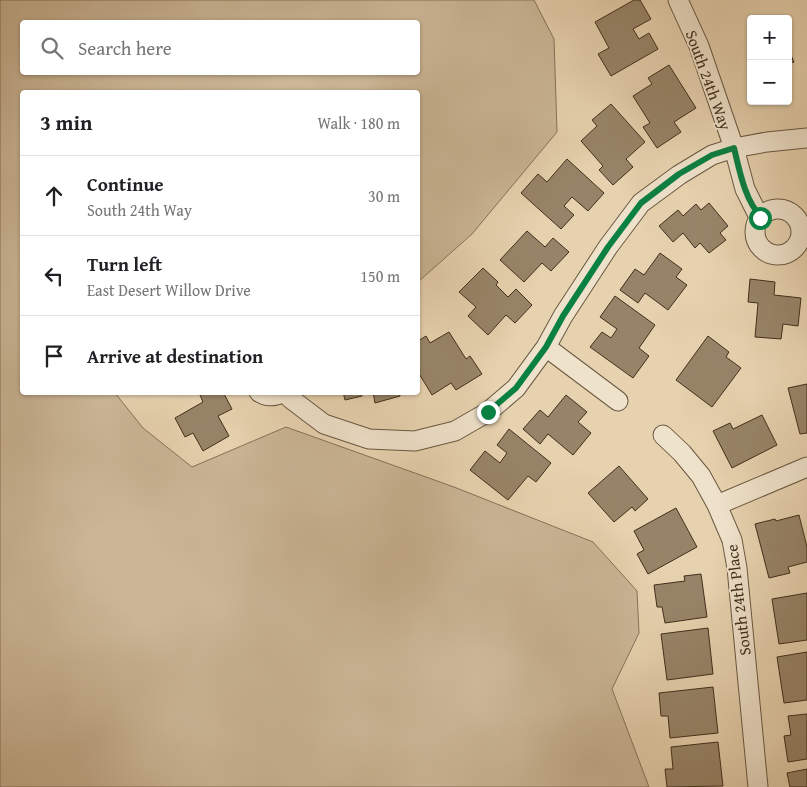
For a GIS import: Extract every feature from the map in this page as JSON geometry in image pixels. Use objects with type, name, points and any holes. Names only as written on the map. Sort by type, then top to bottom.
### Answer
[{"type":"street","name":"South 24th Way","points":[[678,0],[699,46],[734,148],[745,189],[761,216]]},
{"type":"street","points":[[287,395],[324,424],[369,439],[415,441],[455,431],[488,412],[516,388],[546,347],[563,316],[608,247],[641,203],[679,174],[712,155],[734,148],[807,138]]},
{"type":"street","points":[[546,347],[618,401]]},
{"type":"street","points":[[262,395],[276,395]]},
{"type":"street","name":"South 24th Place","points":[[663,435],[682,453],[701,476],[717,505],[732,540],[737,568],[758,787]]},
{"type":"street","points":[[717,505],[807,467]]},
{"type":"shaded area","points":[[0,0],[534,0],[554,39],[557,132],[472,234],[420,280],[420,90],[20,90],[20,395],[117,395],[143,428],[192,467],[286,427],[454,487],[593,542],[637,591],[639,633],[612,689],[649,787],[0,787]]},
{"type":"building","points":[[634,0],[640,0],[651,19],[633,29],[639,39],[649,33],[658,49],[611,76],[598,54],[609,48],[595,22]]},
{"type":"building","points":[[669,65],[696,108],[674,122],[681,132],[657,148],[643,127],[650,123],[633,96],[652,84],[648,78]]},
{"type":"building","points":[[611,104],[645,142],[626,159],[633,167],[613,185],[599,170],[603,166],[581,141],[597,126],[592,120]]},
{"type":"building","points":[[567,159],[604,193],[588,211],[572,197],[564,206],[574,215],[561,229],[521,193],[538,174],[547,182]]},
{"type":"building","points":[[709,203],[728,226],[720,233],[726,240],[709,253],[700,243],[695,248],[683,233],[673,242],[659,226],[678,210],[683,216],[696,204],[701,210]]},
{"type":"building","points":[[527,231],[545,247],[553,238],[569,252],[551,271],[542,263],[524,282],[500,260]]},
{"type":"building","points":[[660,253],[682,269],[676,277],[687,285],[668,310],[645,293],[638,303],[620,290],[635,269],[644,275]]},
{"type":"building","points":[[483,268],[498,282],[496,285],[508,297],[516,289],[532,305],[515,323],[506,315],[488,335],[468,316],[476,307],[459,292]]},
{"type":"building","points":[[750,279],[775,282],[774,295],[801,298],[798,326],[783,324],[781,339],[755,337],[758,303],[748,302]]},
{"type":"building","points":[[615,296],[655,325],[639,348],[649,356],[633,378],[590,347],[602,332],[611,338],[617,329],[600,317]]},
{"type":"building","points":[[449,332],[466,359],[470,356],[482,374],[456,390],[451,383],[432,395],[420,375],[420,340],[426,336],[430,343]]},
{"type":"building","points":[[708,336],[729,352],[726,357],[741,368],[712,407],[676,380]]},
{"type":"building","points":[[807,384],[807,433],[800,434],[788,388]]},
{"type":"building","points":[[200,395],[225,395],[232,409],[218,416],[229,436],[203,451],[193,433],[185,437],[175,418],[203,402]]},
{"type":"building","points":[[344,395],[362,395],[362,396],[345,400]]},
{"type":"building","points":[[374,395],[400,395],[400,396],[375,403]]},
{"type":"building","points":[[566,395],[587,412],[578,422],[591,433],[573,455],[548,434],[540,444],[523,429],[540,410],[548,417]]},
{"type":"building","points":[[762,415],[777,445],[732,468],[713,431],[730,423],[733,429]]},
{"type":"building","points":[[509,429],[551,463],[536,482],[528,476],[508,500],[470,470],[485,451],[500,463],[507,453],[497,445]]},
{"type":"building","points":[[619,466],[648,499],[635,511],[632,507],[614,522],[588,493]]},
{"type":"building","points":[[676,508],[697,547],[648,574],[637,554],[644,550],[634,531]]},
{"type":"building","points":[[799,515],[807,547],[807,562],[788,567],[790,573],[769,578],[755,524]]},
{"type":"building","points":[[701,574],[707,617],[665,623],[662,607],[657,607],[654,585],[685,581],[684,576]]},
{"type":"building","points":[[807,593],[807,640],[779,644],[772,599]]},
{"type":"building","points":[[708,628],[713,674],[667,680],[661,634]]},
{"type":"building","points":[[807,652],[807,700],[784,703],[777,657]]},
{"type":"building","points":[[713,687],[718,733],[670,738],[668,716],[661,716],[659,693]]},
{"type":"building","points":[[807,714],[807,759],[788,762],[784,736],[791,735],[788,716]]},
{"type":"building","points":[[718,742],[723,786],[667,787],[665,769],[673,769],[671,747]]},
{"type":"building","points":[[807,769],[807,787],[790,787],[787,773]]},
{"type":"route","points":[[488,412],[516,388],[546,347],[563,316],[608,247],[641,203],[679,174],[712,155],[734,148],[745,189],[761,216],[760,218]]}]
